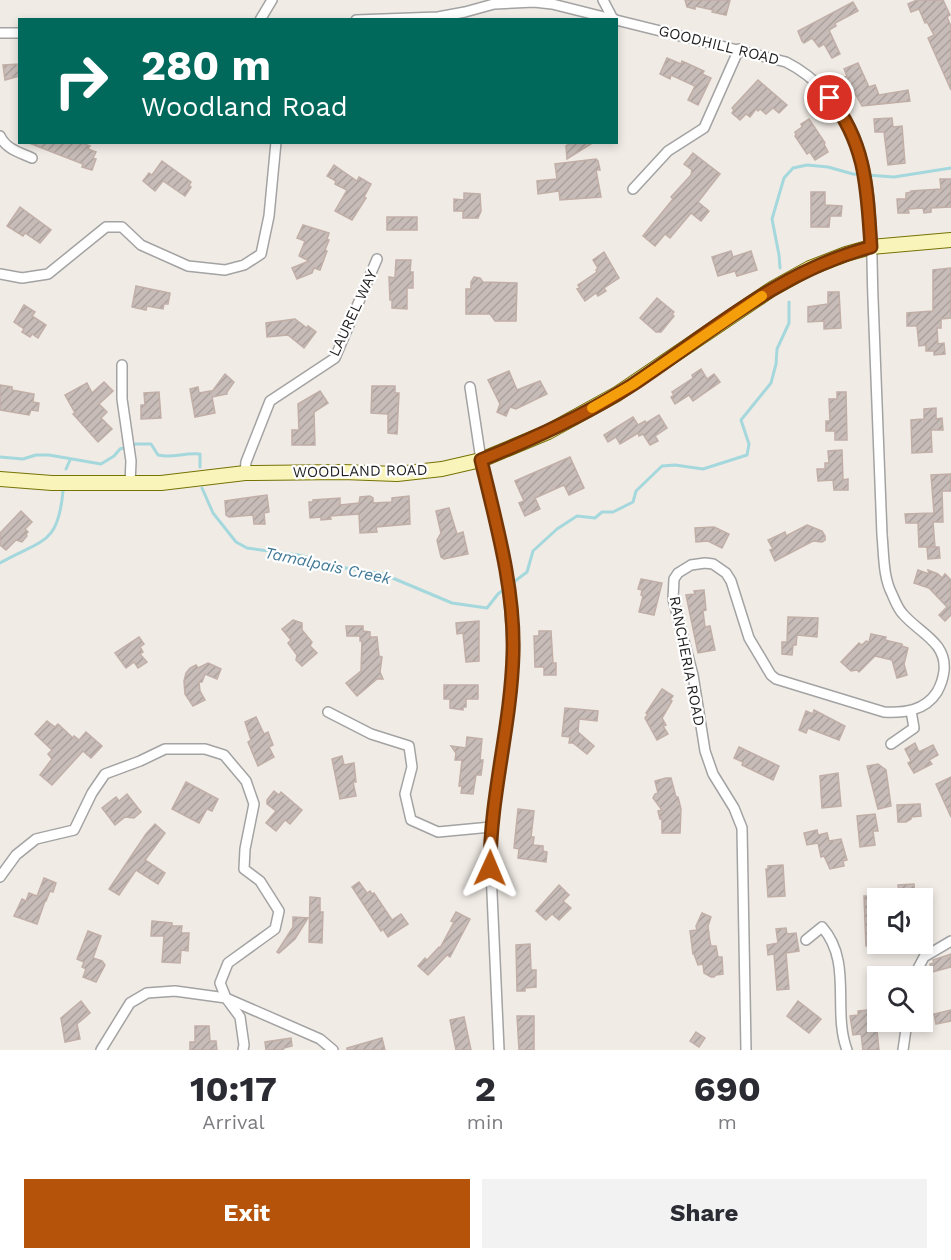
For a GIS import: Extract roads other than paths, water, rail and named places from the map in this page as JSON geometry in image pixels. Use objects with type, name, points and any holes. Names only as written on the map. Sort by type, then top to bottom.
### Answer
[{"type":"street","points":[[261,18],[272,0]]},
{"type":"street","points":[[603,0],[614,18]]},
{"type":"street","name":"GOODHILL ROAD","points":[[406,18],[452,15],[494,4],[534,2],[611,18]]},
{"type":"street","name":"GOODHILL ROAD","points":[[618,20],[786,62],[799,68],[821,87],[839,110],[859,149],[866,182],[871,247]]},
{"type":"street","points":[[0,33],[18,33]]},
{"type":"street","points":[[633,189],[668,151],[699,132],[707,124],[739,49]]},
{"type":"street","points":[[0,136],[5,145],[32,158]]},
{"type":"street","points":[[0,274],[22,278],[48,274],[106,227],[122,226],[141,245],[188,266],[225,270],[244,265],[261,254],[269,216],[276,144]]},
{"type":"street","name":"WOODLAND ROAD","points":[[0,479],[52,483],[130,484],[161,483],[245,473],[397,474],[442,469],[481,460],[548,432],[617,394],[789,278],[828,260],[871,247],[951,240]]},
{"type":"street","points":[[871,247],[882,535],[886,578],[902,614],[938,645],[944,659],[941,685],[935,696],[919,709],[911,711],[914,728],[891,744]]},
{"type":"street","name":"LAUREL WAY","points":[[245,473],[246,462],[270,400],[335,358],[377,260]]},
{"type":"street","points":[[122,365],[122,399],[130,453],[130,484]]},
{"type":"street","points":[[470,387],[481,460],[508,578],[513,651],[512,684],[491,827],[490,868],[500,1050]]},
{"type":"street","name":"RANCHERIA ROAD","points":[[746,1050],[742,828],[738,814],[713,774],[705,751],[693,675],[673,599],[674,579],[678,573],[691,565],[705,563],[713,564],[726,573],[731,581],[749,638],[771,675],[776,679],[884,712],[911,711]]},
{"type":"street","points":[[328,712],[371,734],[409,746],[412,767],[405,794],[411,820],[438,832],[491,827]]},
{"type":"street","points":[[0,877],[16,855],[36,839],[74,830],[92,793],[105,774],[165,749],[205,749],[224,755],[246,781],[254,804],[245,849],[244,869],[260,881],[279,911],[275,929],[228,963],[220,983],[226,998],[240,1017],[243,1050]]},
{"type":"street","points":[[806,940],[822,927],[831,936],[839,962],[842,1038],[847,1050]]},
{"type":"street","points":[[919,966],[924,957],[951,941]]},
{"type":"street","points":[[101,1050],[130,1003],[147,993],[175,991],[226,998],[320,1039],[333,1050]]},
{"type":"street","points":[[903,1050],[906,1032]]},
{"type":"waterway","name":"Tamalpais Creek","points":[[780,268],[772,219],[784,178],[793,168],[807,165],[828,167],[853,174],[894,177],[951,168]]},
{"type":"waterway","name":"Tamalpais Creek","points":[[202,488],[213,513],[236,542],[247,548],[298,555],[327,565],[383,574],[452,603],[487,608],[498,594],[527,572],[533,551],[557,529],[577,516],[595,518],[602,512],[613,512],[633,502],[636,491],[662,466],[675,465],[703,469],[747,455],[749,444],[741,420],[771,383],[777,349],[789,323],[789,302]]},
{"type":"waterway","name":"Tamalpais Creek","points":[[0,457],[23,459],[36,455],[49,455],[101,464],[120,449],[136,444],[151,444],[158,455],[200,454],[200,467]]},
{"type":"waterway","points":[[66,469],[70,460]]},
{"type":"waterway","points":[[0,563],[37,544],[52,532],[61,509],[63,491]]}]
